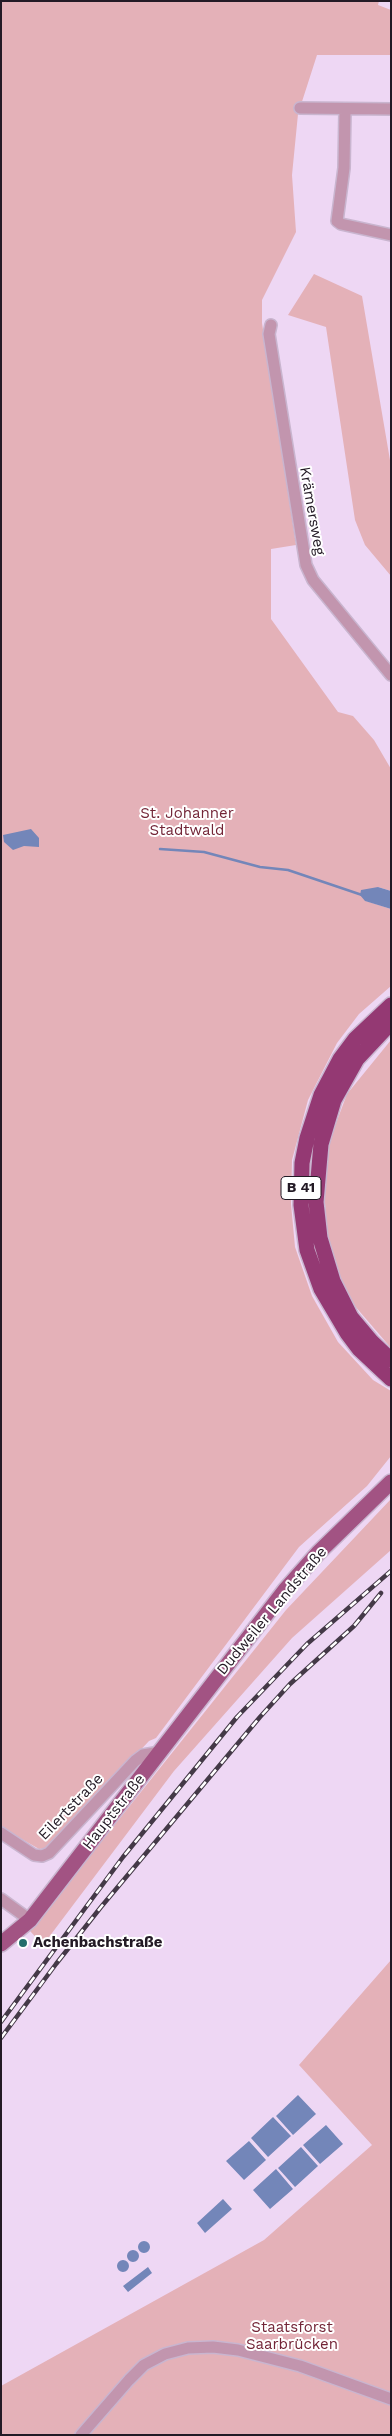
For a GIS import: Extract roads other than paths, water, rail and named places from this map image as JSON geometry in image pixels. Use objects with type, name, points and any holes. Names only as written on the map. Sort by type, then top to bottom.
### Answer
[{"type":"highway","name":"B 41","points":[[389,1371],[347,1334],[321,1289],[307,1250],[303,1226],[301,1182],[305,1146],[313,1116],[330,1076],[355,1039],[391,1005]]},
{"type":"highway","name":"B 41","points":[[389,1371],[372,1342],[347,1308],[325,1259],[318,1219],[317,1180],[321,1144],[334,1100],[357,1059],[391,1023]]},
{"type":"main road","name":"Dudweiler Landstraße","points":[[200,1700],[304,1568],[391,1482]]},
{"type":"main road","name":"Hauptstraße","points":[[1,1956],[22,1936],[29,1921],[200,1700]]},
{"type":"main road","name":"Hauptstraße","points":[[1,1944],[29,1921]]},
{"type":"street","points":[[300,108],[345,110],[391,109]]},
{"type":"street","points":[[345,110],[344,168],[337,221],[341,224],[391,235]]},
{"type":"street","name":"Krämersweg","points":[[271,325],[269,334],[306,565],[313,580],[391,675]]},
{"type":"street","name":"Eilertstraße","points":[[1,1833],[34,1854],[42,1856],[49,1853],[135,1761],[143,1755],[160,1752]]},
{"type":"street","points":[[1,1899],[29,1921]]},
{"type":"street","points":[[81,2435],[123,2386],[144,2365],[165,2354],[188,2348],[212,2347],[238,2350],[300,2366],[391,2399]]},
{"type":"water","points":[[31,829],[39,838],[39,847],[24,846],[13,850],[4,842],[3,835]]},
{"type":"water","points":[[378,887],[391,891],[391,909],[365,901],[360,895],[361,890]]},
{"type":"water","points":[[298,2095],[316,2114],[293,2135],[276,2116]]},
{"type":"water","points":[[273,2117],[291,2136],[268,2157],[251,2138]]},
{"type":"water","points":[[326,2125],[343,2144],[320,2164],[303,2145]]},
{"type":"water","points":[[249,2141],[266,2160],[244,2180],[226,2161]]},
{"type":"water","points":[[301,2147],[318,2166],[295,2187],[278,2168]]},
{"type":"water","points":[[276,2169],[293,2189],[270,2209],[253,2190]]},
{"type":"water","points":[[223,2199],[232,2209],[205,2233],[197,2223]]},
{"type":"water","points":[[142,2241],[146,2241],[150,2247],[146,2253],[142,2253],[138,2249],[138,2245]]},
{"type":"water","points":[[131,2250],[135,2250],[139,2256],[135,2262],[131,2262],[127,2258],[127,2254]]},
{"type":"water","points":[[121,2260],[125,2260],[129,2266],[125,2272],[121,2272],[117,2268],[117,2264]]},
{"type":"water","points":[[148,2267],[152,2273],[128,2292],[123,2286]]},
{"type":"waterway","points":[[160,849],[204,852],[260,867],[288,870],[362,895]]},
{"type":"railway","points":[[1,2022],[123,1857],[237,1717],[307,1644],[391,1571]]},
{"type":"railway","points":[[1,2038],[101,1907],[260,1717],[290,1684],[354,1626],[381,1593]]},
{"type":"place","name":"Achenbachstraße","points":[[23,1943]]},
{"type":"park label","name":"St. Johanner Stadtwald","points":[[187,822]]},
{"type":"park label","name":"Staatsforst Saarbrücken","points":[[292,2336]]}]
